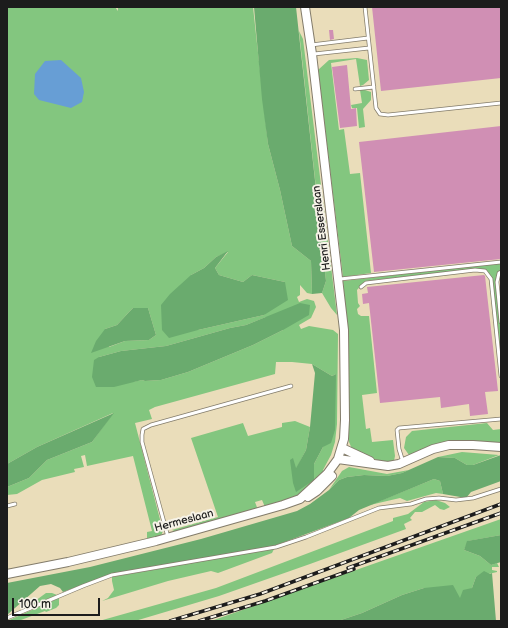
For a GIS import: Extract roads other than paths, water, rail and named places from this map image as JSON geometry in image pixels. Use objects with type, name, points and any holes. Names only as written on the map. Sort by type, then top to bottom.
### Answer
[{"type":"street","name":"Henri Esserslaan","points":[[304,7],[311,45],[344,330],[345,420],[342,448]]},
{"type":"street","points":[[377,465],[342,448],[338,459],[377,465],[388,466],[404,462],[433,449],[449,445],[501,447]]},
{"type":"street","name":"Hermeslaan","points":[[7,574],[68,562],[168,538],[308,497],[323,486],[338,465],[338,459]]},
{"type":"lane","points":[[365,7],[376,108],[380,114],[388,115],[501,103]]},
{"type":"lane","points":[[311,45],[368,38]]},
{"type":"lane","points":[[312,54],[369,48]]},
{"type":"lane","points":[[355,89],[374,87]]},
{"type":"lane","points":[[339,279],[501,262]]},
{"type":"lane","points":[[361,287],[366,283],[475,270],[485,271],[491,279],[501,376]]},
{"type":"lane","points":[[501,272],[499,273],[497,282],[501,322]]},
{"type":"lane","points":[[168,538],[142,442],[143,430],[151,424],[291,386]]},
{"type":"lane","points":[[404,462],[399,449],[397,430],[399,428],[501,419]]},
{"type":"lane","points":[[7,618],[112,575],[276,547],[306,537],[379,508],[432,499],[456,500],[473,498],[501,489]]},
{"type":"lane","points":[[7,506],[15,504]]},
{"type":"water","points":[[61,60],[81,78],[84,92],[82,102],[71,108],[39,100],[34,94],[35,74],[45,61]]},
{"type":"railway","points":[[170,621],[260,594],[501,504]]},
{"type":"railway","points":[[348,568],[501,513]]},
{"type":"railway","points":[[199,621],[265,601],[354,569]]}]
